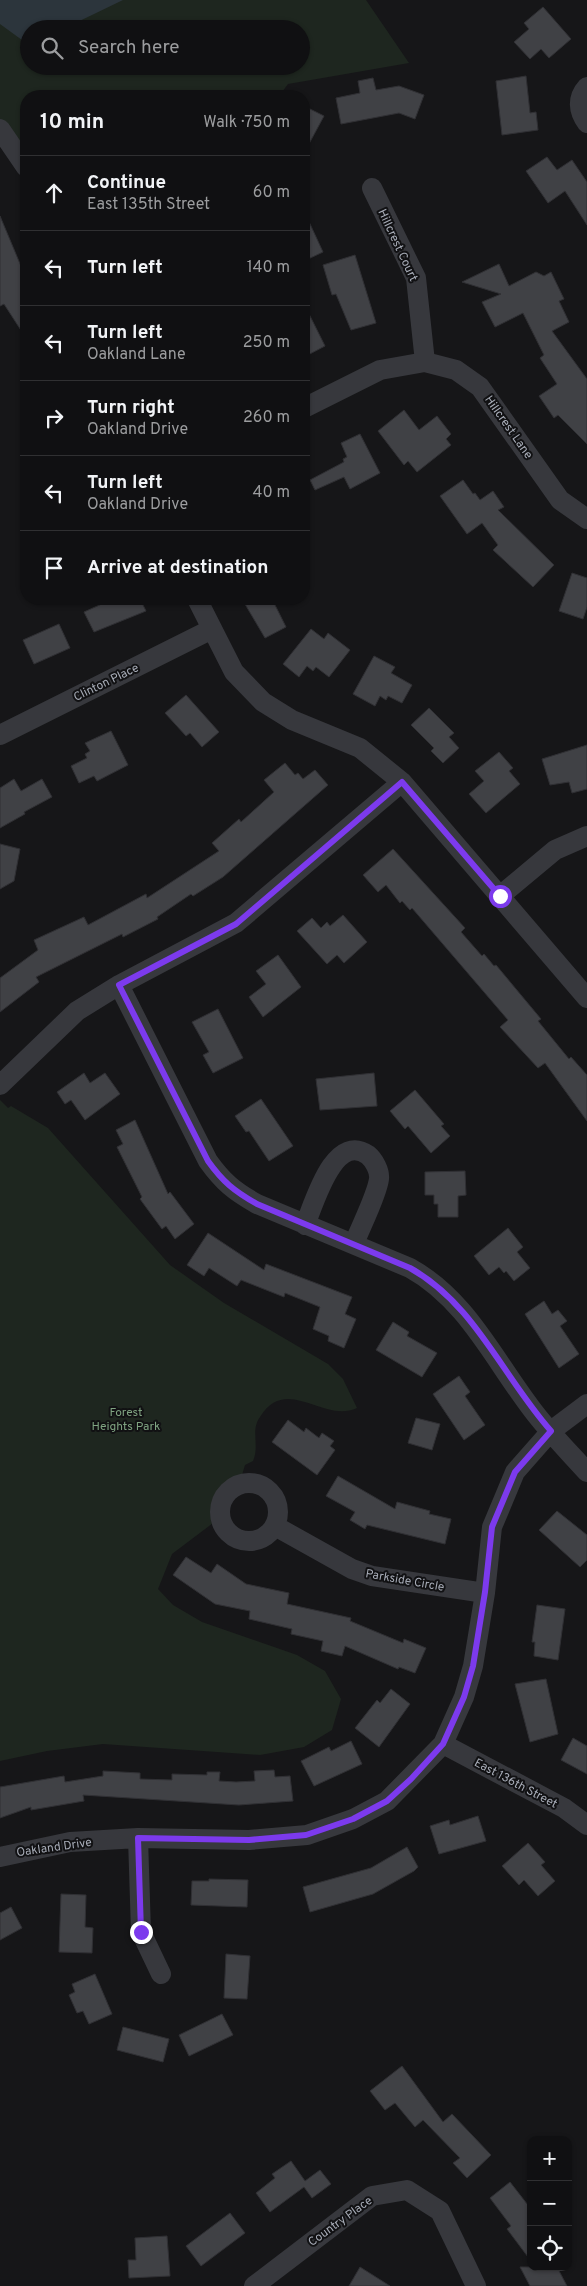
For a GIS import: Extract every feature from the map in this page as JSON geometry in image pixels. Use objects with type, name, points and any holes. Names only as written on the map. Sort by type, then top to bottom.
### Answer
[{"type":"street","points":[[587,86],[580,100],[580,109],[587,123]]},
{"type":"street","points":[[0,129],[20,158]]},
{"type":"street","name":"Hillcrest Court","points":[[372,188],[416,278],[425,362]]},
{"type":"street","name":"Hillcrest Lane","points":[[310,405],[380,370],[425,362],[456,370],[480,387],[560,500],[587,519]]},
{"type":"street","points":[[200,605],[234,672],[263,702],[292,720],[360,748],[402,782],[587,998]]},
{"type":"street","name":"Clinton Place","points":[[0,735],[212,629]]},
{"type":"street","points":[[0,1085],[77,1011],[119,985],[236,924],[402,782]]},
{"type":"street","points":[[500,896],[555,850],[587,836]]},
{"type":"street","points":[[119,985],[208,1161],[222,1180],[238,1193],[257,1204],[410,1268],[429,1278],[447,1293],[460,1308],[532,1410],[587,1472]]},
{"type":"street","points":[[305,1225],[332,1162],[340,1155],[350,1151],[360,1152],[368,1156],[375,1164],[379,1179],[354,1244]]},
{"type":"street","name":"Oakland Drive","points":[[0,1857],[70,1842],[138,1838],[249,1840],[306,1835],[353,1819],[387,1801],[443,1744],[464,1697],[473,1666],[485,1592],[492,1527],[515,1472],[551,1431],[587,1404]]},
{"type":"street","name":"Parkside Circle","points":[[275,1526],[352,1569],[372,1576],[485,1592]]},
{"type":"street","name":"East 136th Street","points":[[443,1744],[564,1808],[587,1825]]},
{"type":"street","points":[[138,1838],[141,1932],[161,1974]]},
{"type":"street","name":"Country Place","points":[[254,2286],[372,2196],[407,2190],[440,2211],[476,2286]]},
{"type":"green space","points":[[0,0],[366,0],[409,63],[288,84],[284,90],[20,90],[20,158],[0,129]]},
{"type":"green space","name":"Forest Heights Park","points":[[0,1100],[8,1108],[11,1106],[48,1128],[170,1265],[224,1303],[328,1364],[343,1379],[357,1408],[344,1411],[331,1410],[294,1399],[282,1400],[271,1405],[257,1422],[255,1433],[256,1449],[253,1461],[245,1465],[239,1485],[225,1498],[221,1517],[172,1554],[158,1589],[173,1605],[202,1622],[297,1655],[325,1671],[341,1699],[332,1730],[304,1747],[260,1755],[103,1744],[47,1751],[0,1761]]},
{"type":"shaded area","points":[[0,0],[123,0],[82,20],[20,20],[20,39],[0,24]]},
{"type":"building","points":[[543,7],[571,39],[549,58],[541,49],[530,59],[514,42],[529,29],[524,23]]},
{"type":"building","points":[[526,76],[530,113],[536,112],[538,130],[502,135],[496,81]]},
{"type":"building","points":[[373,78],[376,90],[399,86],[424,95],[415,119],[399,113],[341,124],[336,98],[360,93],[358,81]]},
{"type":"building","points":[[310,109],[324,116],[310,142]]},
{"type":"building","points":[[547,157],[557,170],[572,160],[587,182],[587,225],[565,191],[548,203],[526,171]]},
{"type":"building","points":[[0,216],[20,264],[20,329],[4,304],[0,306]]},
{"type":"building","points":[[310,224],[323,252],[310,258]]},
{"type":"building","points":[[355,255],[376,323],[351,330],[336,294],[332,295],[323,265]]},
{"type":"building","points":[[499,264],[509,286],[536,272],[544,276],[551,272],[564,299],[559,301],[569,322],[552,331],[587,379],[587,444],[558,415],[554,418],[539,396],[557,384],[540,358],[544,355],[523,313],[495,327],[482,302],[501,294],[462,282]]},
{"type":"building","points":[[310,316],[325,346],[310,354]]},
{"type":"building","points":[[404,410],[419,430],[437,416],[451,434],[446,439],[451,445],[417,472],[408,461],[404,465],[378,431]]},
{"type":"building","points":[[360,434],[380,473],[350,489],[344,477],[315,490],[310,480],[344,462],[343,459],[347,457],[341,443]]},
{"type":"building","points":[[463,480],[480,500],[493,491],[504,507],[498,510],[554,565],[533,587],[493,550],[498,545],[482,523],[467,534],[440,496]]},
{"type":"building","points":[[572,573],[587,578],[587,607],[583,619],[559,611]]},
{"type":"building","points":[[100,605],[143,605],[146,611],[94,632],[84,612]]},
{"type":"building","points":[[246,605],[275,605],[286,627],[265,638]]},
{"type":"building","points":[[59,624],[70,648],[34,664],[23,640]]},
{"type":"building","points":[[311,629],[324,639],[328,633],[350,650],[329,677],[316,667],[313,671],[307,666],[299,677],[283,664]]},
{"type":"building","points":[[374,656],[395,667],[391,673],[412,685],[402,703],[388,696],[386,700],[380,696],[375,706],[353,694]]},
{"type":"building","points":[[186,695],[219,732],[202,747],[190,733],[186,736],[165,713]]},
{"type":"building","points":[[429,708],[454,733],[449,737],[459,748],[443,763],[431,751],[434,748],[411,725]]},
{"type":"building","points":[[111,731],[128,765],[97,781],[94,776],[79,783],[71,766],[87,758],[85,754],[90,751],[85,743]]},
{"type":"building","points":[[587,745],[587,789],[572,793],[569,782],[550,785],[542,759]]},
{"type":"building","points":[[499,752],[513,768],[509,771],[520,784],[486,813],[469,794],[484,781],[475,771]]},
{"type":"building","points":[[285,763],[295,775],[298,773],[303,779],[315,770],[328,785],[223,877],[193,896],[191,894],[157,917],[158,919],[123,937],[122,934],[36,977],[39,982],[0,1012],[0,978],[38,950],[34,940],[84,917],[88,925],[146,894],[147,898],[219,851],[212,843],[239,819],[241,822],[274,792],[264,780]]},
{"type":"building","points":[[14,779],[21,791],[42,779],[52,797],[0,828],[0,788]]},
{"type":"building","points":[[0,844],[20,849],[14,881],[0,889]]},
{"type":"building","points":[[393,849],[465,928],[461,932],[482,956],[484,954],[494,966],[496,965],[541,1019],[538,1021],[569,1059],[571,1057],[587,1075],[587,1121],[545,1063],[538,1068],[500,1027],[508,1020],[412,908],[410,910],[402,901],[400,903],[386,885],[378,892],[363,875]]},
{"type":"building","points":[[343,915],[367,942],[344,963],[337,955],[327,964],[297,931],[312,918],[321,928],[327,922],[330,926]]},
{"type":"building","points":[[278,955],[301,987],[263,1017],[249,997],[266,984],[256,971]]},
{"type":"building","points":[[218,1009],[243,1058],[213,1073],[203,1055],[209,1052],[192,1022]]},
{"type":"building","points":[[84,1073],[90,1083],[105,1073],[120,1094],[85,1120],[71,1100],[65,1104],[57,1092]]},
{"type":"building","points":[[374,1073],[377,1106],[320,1110],[316,1079]]},
{"type":"building","points":[[415,1090],[444,1124],[441,1126],[450,1136],[431,1153],[408,1126],[405,1129],[390,1111]]},
{"type":"building","points":[[261,1099],[293,1146],[269,1161],[249,1131],[246,1132],[235,1116]]},
{"type":"building","points":[[135,1120],[168,1194],[170,1192],[194,1224],[175,1239],[166,1226],[162,1229],[140,1199],[142,1197],[117,1147],[123,1144],[116,1130]]},
{"type":"building","points":[[465,1171],[466,1195],[458,1196],[458,1217],[438,1217],[438,1204],[434,1204],[434,1195],[425,1195],[425,1172]]},
{"type":"building","points":[[508,1228],[523,1247],[517,1252],[530,1268],[514,1281],[506,1271],[504,1273],[499,1267],[489,1275],[474,1256]]},
{"type":"building","points":[[208,1233],[264,1270],[266,1264],[352,1297],[345,1314],[356,1319],[344,1348],[328,1341],[329,1336],[313,1329],[320,1307],[285,1293],[284,1297],[241,1280],[237,1286],[209,1268],[204,1276],[187,1265]]},
{"type":"building","points":[[544,1301],[552,1314],[558,1310],[567,1321],[560,1326],[579,1354],[559,1368],[525,1314]]},
{"type":"building","points":[[393,1322],[409,1332],[407,1336],[437,1353],[422,1377],[376,1350]]},
{"type":"building","points":[[459,1376],[470,1392],[465,1396],[485,1425],[464,1440],[433,1394]]},
{"type":"building","points":[[416,1418],[440,1424],[432,1450],[408,1443]]},
{"type":"building","points":[[288,1420],[304,1432],[306,1428],[319,1438],[322,1433],[334,1441],[330,1446],[335,1450],[317,1475],[272,1442]]},
{"type":"building","points":[[338,1476],[395,1509],[397,1502],[430,1511],[429,1514],[451,1519],[445,1544],[367,1525],[365,1529],[350,1520],[355,1512],[326,1496]]},
{"type":"building","points":[[557,1511],[587,1535],[587,1560],[580,1567],[539,1530]]},
{"type":"building","points":[[186,1557],[211,1573],[217,1564],[246,1584],[289,1593],[287,1604],[351,1618],[350,1621],[403,1643],[404,1639],[426,1648],[415,1673],[399,1667],[398,1669],[345,1646],[342,1656],[321,1651],[323,1641],[291,1634],[292,1629],[249,1619],[250,1611],[215,1604],[173,1575]]},
{"type":"building","points":[[537,1605],[565,1609],[558,1660],[534,1656],[535,1642],[532,1642]]},
{"type":"building","points":[[546,1679],[558,1734],[530,1742],[515,1684]]},
{"type":"building","points":[[391,1689],[410,1704],[379,1747],[355,1728],[377,1700],[380,1703]]},
{"type":"building","points":[[573,1738],[587,1746],[587,1774],[561,1760]]},
{"type":"building","points":[[351,1741],[362,1764],[314,1786],[301,1761],[329,1747],[331,1751]]},
{"type":"building","points":[[274,1770],[275,1777],[290,1776],[293,1801],[239,1805],[83,1795],[84,1801],[31,1810],[31,1807],[0,1818],[0,1787],[64,1776],[65,1782],[103,1776],[103,1771],[140,1773],[140,1779],[172,1780],[172,1774],[207,1775],[207,1772],[220,1772],[219,1781],[255,1781],[254,1771]]},
{"type":"building","points":[[478,1816],[486,1841],[439,1854],[430,1826],[449,1820],[450,1825]]},
{"type":"building","points":[[528,1843],[545,1862],[541,1865],[555,1881],[538,1896],[524,1880],[519,1885],[502,1866]]},
{"type":"building","points":[[407,1847],[418,1867],[414,1871],[373,1894],[310,1912],[303,1887],[371,1868]]},
{"type":"building","points":[[209,1879],[248,1880],[247,1907],[191,1905],[192,1881],[209,1881]]},
{"type":"building","points":[[61,1894],[86,1895],[85,1927],[93,1928],[92,1953],[59,1952]]},
{"type":"building","points":[[11,1907],[22,1928],[0,1940],[0,1913]]},
{"type":"building","points":[[226,1954],[250,1956],[247,1999],[224,1998]]},
{"type":"building","points":[[95,1974],[112,2014],[89,2024],[83,2011],[77,2013],[69,1995],[75,1992],[72,1984]]},
{"type":"building","points":[[222,2014],[233,2035],[189,2056],[179,2035]]},
{"type":"building","points":[[123,2027],[169,2039],[163,2062],[117,2050]]},
{"type":"building","points":[[402,2066],[443,2122],[452,2114],[491,2155],[467,2178],[453,2163],[460,2158],[423,2120],[415,2127],[395,2103],[385,2110],[370,2091]]},
{"type":"building","points":[[291,2161],[305,2181],[320,2170],[331,2184],[312,2198],[304,2187],[270,2212],[256,2193],[275,2178],[272,2174]]},
{"type":"building","points":[[510,2182],[527,2204],[527,2256],[507,2229],[511,2226],[490,2198]]},
{"type":"building","points":[[230,2213],[245,2233],[201,2266],[186,2246]]},
{"type":"building","points":[[167,2236],[170,2276],[129,2278],[128,2260],[136,2260],[135,2238]]},
{"type":"building","points":[[360,2267],[390,2286],[349,2286]]},
{"type":"building","points":[[520,2267],[527,2267],[527,2271],[559,2271],[567,2286],[530,2286]]},
{"type":"route","points":[[141,1932],[138,1838],[249,1840],[306,1835],[353,1819],[387,1801],[411,1779],[443,1744],[464,1697],[473,1666],[485,1592],[492,1527],[515,1472],[551,1431],[532,1410],[460,1308],[447,1293],[429,1278],[410,1268],[257,1204],[238,1193],[222,1180],[208,1161],[119,985],[236,924],[402,782],[500,896]]}]
